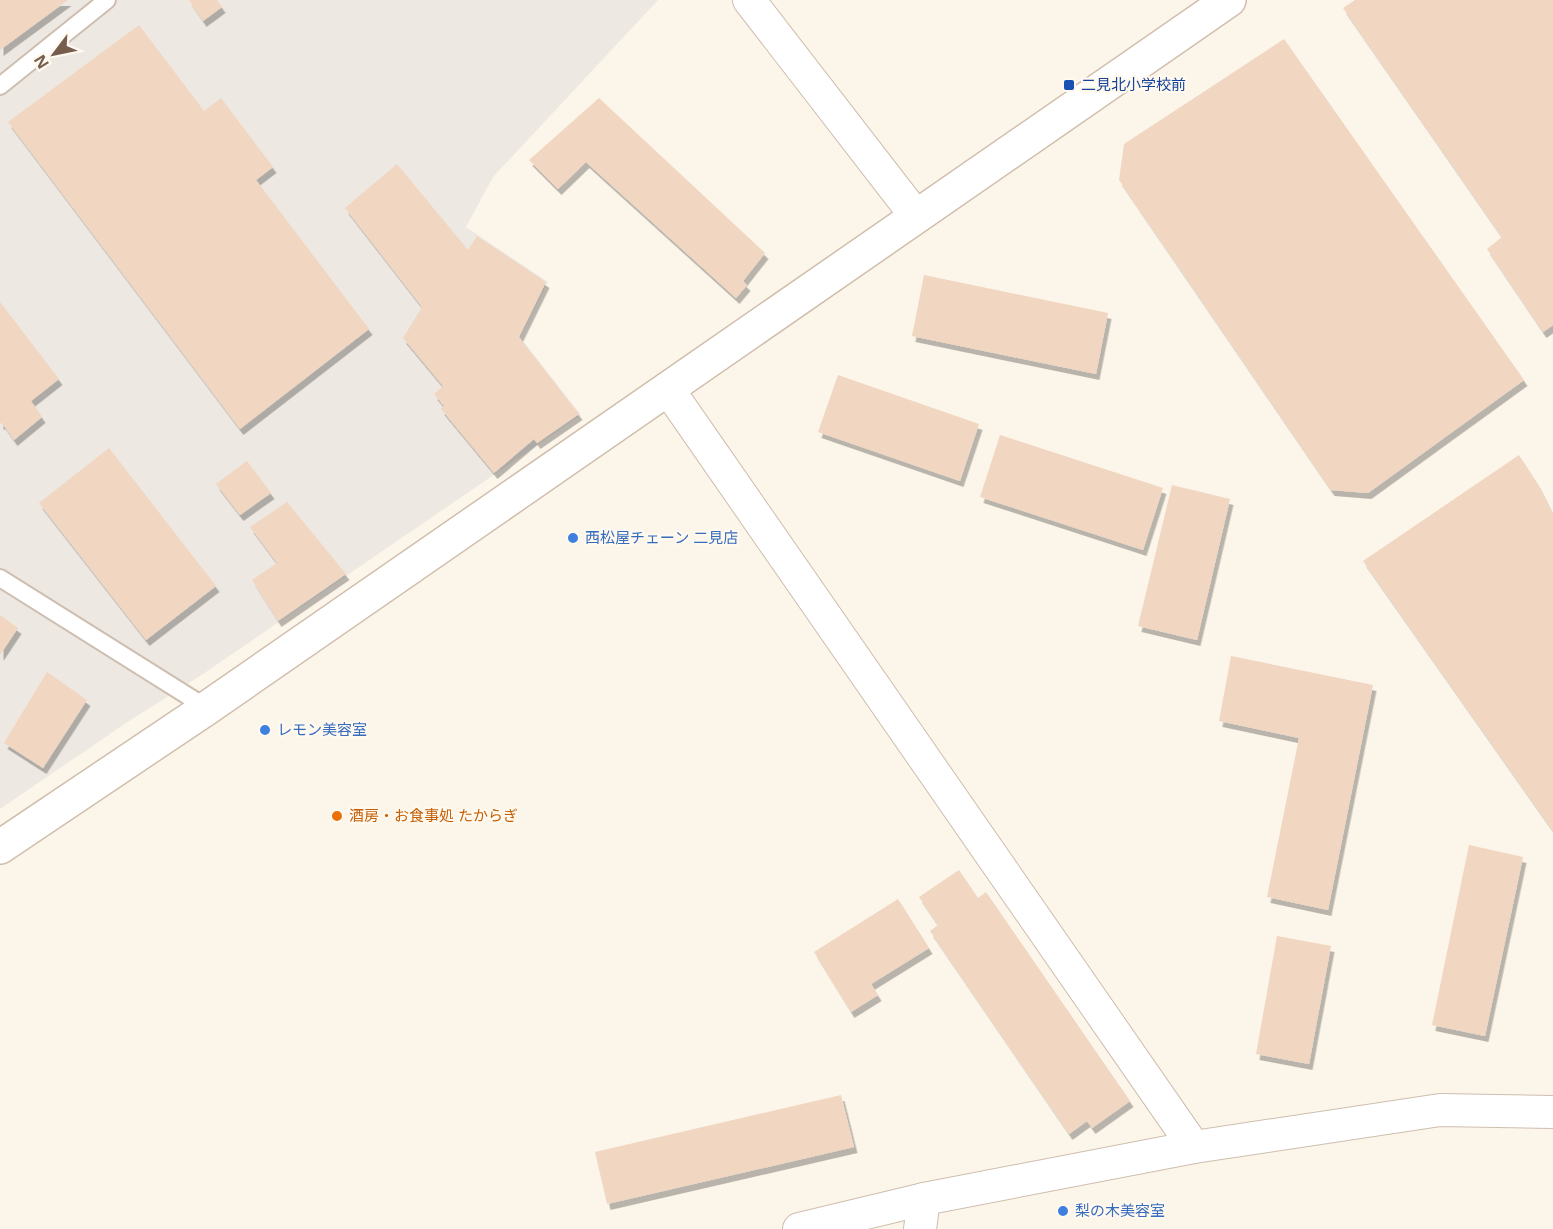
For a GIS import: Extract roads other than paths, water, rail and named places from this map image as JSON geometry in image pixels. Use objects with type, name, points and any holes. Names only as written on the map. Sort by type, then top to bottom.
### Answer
[{"type":"street","points":[[749,0],[916,216]]},
{"type":"street","points":[[0,847],[207,708],[1229,0]]},
{"type":"street","points":[[668,389],[1194,1147]]},
{"type":"street","points":[[799,1229],[922,1214],[1194,1147],[1440,1110],[1553,1112]]},
{"type":"lane","points":[[0,86],[107,0]]},
{"type":"lane","points":[[0,578],[207,708]]},
{"type":"place","name":"二見北小学校前","points":[[1069,85]]},
{"type":"place","name":"西松屋チェーン 二見店","points":[[573,538]]},
{"type":"place","name":"レモン美容室","points":[[265,730]]},
{"type":"place","name":"酒房・お食事処 たからぎ","points":[[337,816]]},
{"type":"place","name":"梨の木美容室","points":[[1063,1211]]}]
